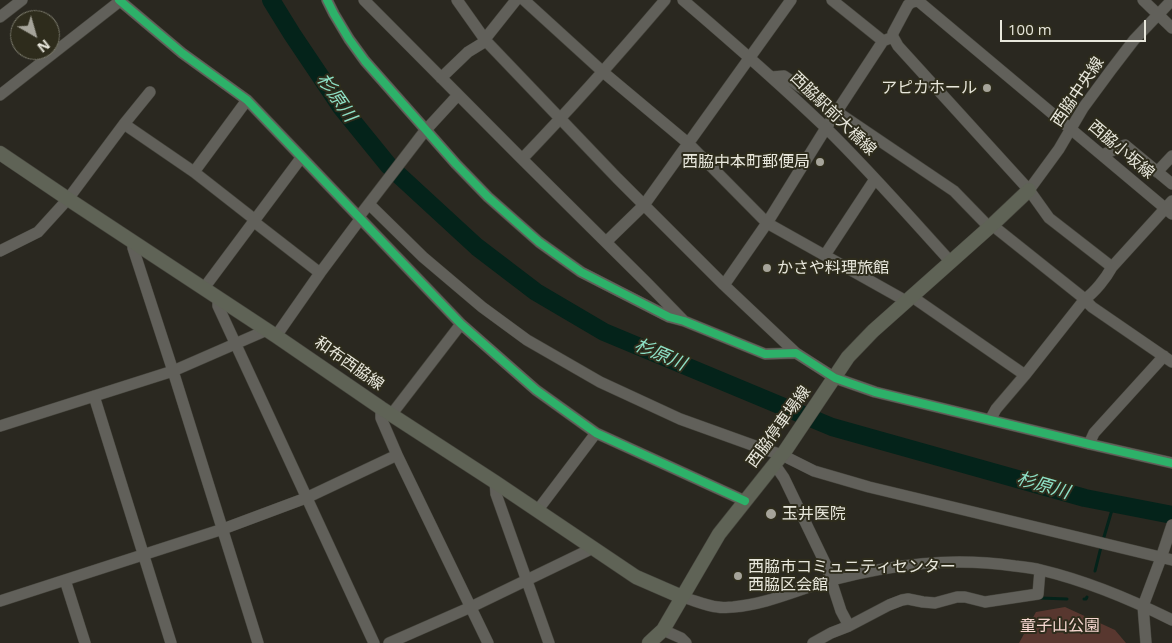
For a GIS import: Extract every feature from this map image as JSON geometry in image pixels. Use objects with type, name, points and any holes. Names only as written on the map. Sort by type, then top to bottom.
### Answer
[{"type":"main road","name":"和布西脇線","points":[[0,153],[636,577],[682,597]]},
{"type":"main road","name":"西脇停車場線","points":[[649,643],[663,630],[719,534],[781,457],[848,357],[873,331],[1029,190]]},
{"type":"street","points":[[0,17],[22,0]]},
{"type":"street","points":[[0,95],[120,0],[182,53],[247,100],[461,324],[536,390],[596,433],[745,501]]},
{"type":"street","points":[[327,0],[349,39],[365,61],[425,131],[488,197],[539,242],[581,272],[669,317],[684,321],[765,354],[796,353]]},
{"type":"street","points":[[364,0],[684,321]]},
{"type":"street","points":[[457,0],[486,40],[644,205],[724,285],[796,353],[832,381],[1089,444],[1172,462]]},
{"type":"street","points":[[441,78],[468,52],[486,40],[516,0]]},
{"type":"street","points":[[524,0],[603,72],[689,144],[767,223],[909,298],[1025,375]]},
{"type":"street","points":[[522,159],[603,72],[665,0]]},
{"type":"street","name":"西脇駅前大橋線","points":[[684,0],[750,57],[826,128],[950,261]]},
{"type":"street","points":[[606,242],[644,205],[791,0]]},
{"type":"street","points":[[832,0],[898,46],[1029,190],[1050,218],[1112,267]]},
{"type":"street","points":[[724,285],[767,223],[826,128],[893,33],[908,5],[917,0]]},
{"type":"street","name":"西脇小坂線","points":[[917,0],[1102,155],[1170,208]]},
{"type":"street","points":[[1143,0],[1172,28]]},
{"type":"street","name":"西脇中央線","points":[[1029,190],[1055,156],[1084,108],[1111,70],[1134,40],[1172,0]]},
{"type":"street","points":[[771,77],[784,76],[954,191],[991,226],[1085,299],[1092,307],[1168,359],[1094,433],[1089,444]]},
{"type":"street","points":[[0,251],[38,232],[68,199],[150,92]]},
{"type":"street","points":[[0,426],[173,371],[235,344],[272,333],[320,273],[361,214],[425,131],[458,95]]},
{"type":"street","points":[[194,172],[247,100]]},
{"type":"street","points":[[124,124],[194,172],[320,273]]},
{"type":"street","points":[[1102,155],[1125,145],[1172,184]]},
{"type":"street","points":[[1157,172],[1172,156]]},
{"type":"street","points":[[204,288],[301,158]]},
{"type":"street","points":[[825,255],[875,179]]},
{"type":"street","points":[[370,202],[422,257],[482,307],[527,340],[600,382],[680,419],[814,471],[869,487],[1102,544],[1166,557]]},
{"type":"street","points":[[990,420],[996,408],[1112,267],[1170,208]]},
{"type":"street","points":[[133,241],[133,248],[258,643]]},
{"type":"street","points":[[218,298],[218,306],[235,344],[374,643]]},
{"type":"street","points":[[461,324],[381,418],[488,643]]},
{"type":"street","points":[[94,396],[171,643]]},
{"type":"street","points":[[537,511],[596,433]]},
{"type":"street","points":[[0,601],[223,529],[306,498],[397,455]]},
{"type":"street","points":[[781,457],[784,478],[826,565],[841,611],[849,626]]},
{"type":"street","points":[[495,482],[496,494],[549,643]]},
{"type":"street","points":[[1156,643],[1146,639],[1143,606],[1166,557],[1172,525]]},
{"type":"street","points":[[389,643],[470,607],[593,548]]},
{"type":"street","points":[[682,597],[720,608],[751,605],[830,580],[892,567],[935,562],[969,561],[1040,570],[1087,583],[1172,620]]},
{"type":"street","points":[[813,643],[889,604],[902,600],[908,599],[935,603],[957,597],[965,597],[985,602],[1038,594],[1040,570]]},
{"type":"street","points":[[64,580],[85,643]]},
{"type":"street","points":[[663,630],[681,638],[686,643]]},
{"type":"green space","name":"童子山公園","points":[[1065,607],[1115,630],[1126,643],[1019,643],[1036,612]]},
{"type":"waterway","name":"杉原川","points":[[271,0],[341,107],[389,166],[477,247],[536,292],[604,332],[832,427],[1085,498],[1172,515]]},
{"type":"waterway","points":[[1095,571],[1114,503]]},
{"type":"waterway","points":[[1084,599],[1087,597]]},
{"type":"waterway","points":[[1040,598],[1067,599]]},
{"type":"cycle path","points":[[119,0],[182,53],[247,100],[461,324],[536,390],[596,433],[745,501]]},
{"type":"cycle path","points":[[327,0],[349,39],[365,61],[456,164],[488,197],[539,242],[581,272],[669,317],[684,321],[765,354],[796,353],[835,378],[875,392],[1172,463]]},
{"type":"place","name":"アピカホール","points":[[987,88]]},
{"type":"place","name":"西脇中本町郵便局","points":[[820,162]]},
{"type":"place","name":"かさや料理旅館","points":[[767,268]]},
{"type":"place","name":"玉井医院","points":[[771,514]]},
{"type":"place","name":"西脇市コミュニティセンター 西脇区会館","points":[[738,576]]}]
